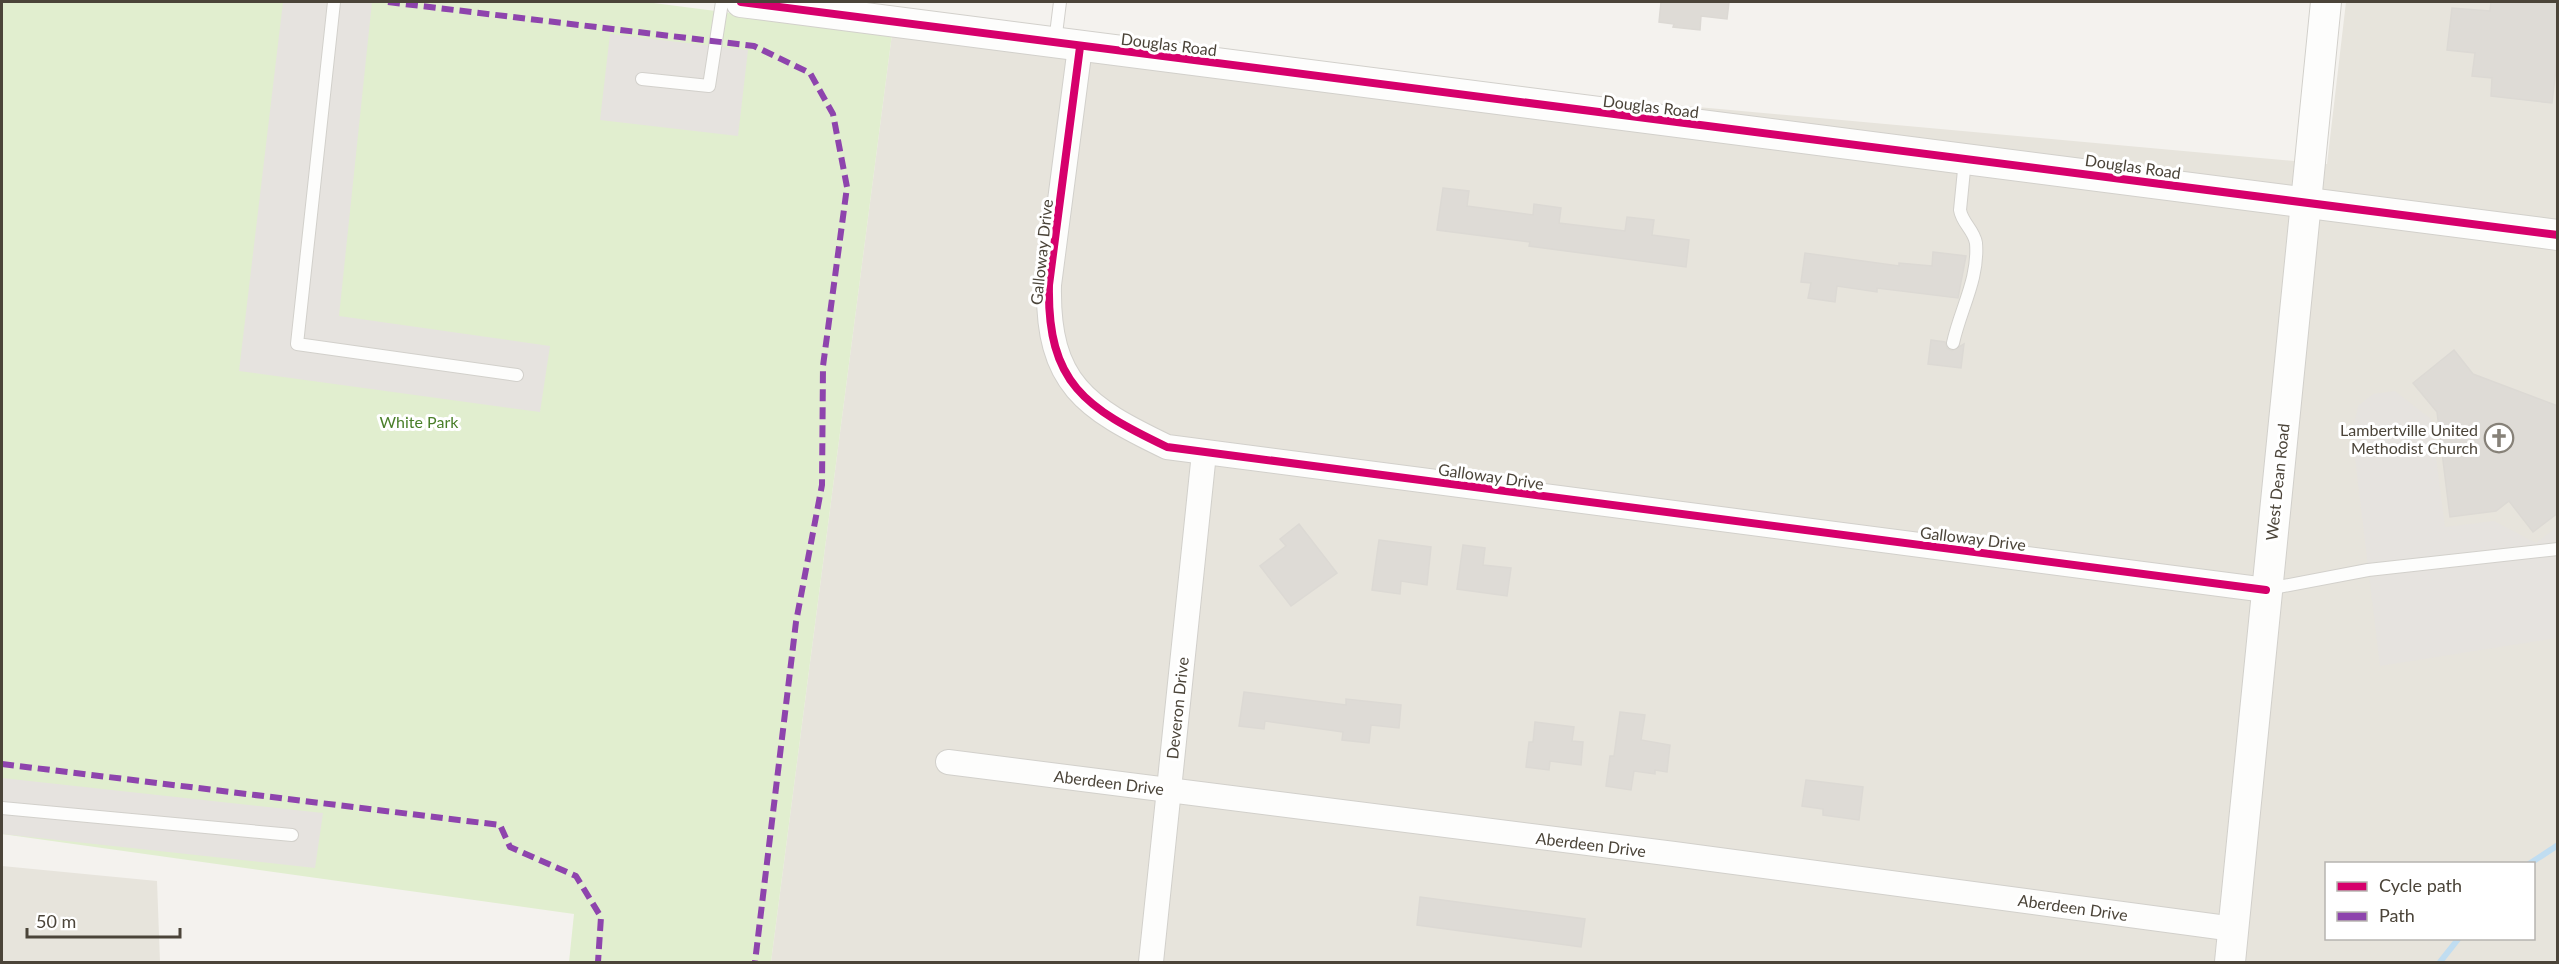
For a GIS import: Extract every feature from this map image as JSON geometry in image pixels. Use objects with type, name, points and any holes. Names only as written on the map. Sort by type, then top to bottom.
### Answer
[{"type":"street","name":"Douglas Road","points":[[741,2],[2558,235]]},
{"type":"street","name":"West Dean Road","points":[[2230,963],[2304,202],[2326,2]]},
{"type":"street","name":"Galloway Drive","points":[[1067,45],[1048,285],[1048,314],[1055,349],[1067,376],[1079,394],[1121,425],[1167,447],[2266,590]]},
{"type":"street","name":"Deveron Drive","points":[[1151,963],[1204,453]]},
{"type":"street","name":"Aberdeen Drive","points":[[948,762],[2234,929]]},
{"type":"lane","points":[[334,2],[297,344],[517,375]]},
{"type":"lane","points":[[642,79],[709,86],[722,2]]},
{"type":"lane","points":[[1060,2],[1067,45]]},
{"type":"lane","points":[[1953,343],[1969,294],[1975,261],[1974,234],[1960,210],[1966,159]]},
{"type":"lane","points":[[2266,590],[2368,570],[2558,549]]},
{"type":"lane","points":[[2,808],[292,835]]},
{"type":"shaded area","points":[[283,2],[372,2],[339,316],[550,346],[540,412],[239,371]]},
{"type":"shaded area","points":[[2346,2],[2557,2],[2557,962],[771,962],[892,34],[2327,164]]},
{"type":"shaded area","points":[[610,34],[748,50],[738,136],[600,120]]},
{"type":"shaded area","points":[[2395,391],[2431,419],[2445,527],[2494,521],[2536,543],[2557,527],[2557,638],[2380,666],[2352,433],[2358,406],[2373,394]]},
{"type":"shaded area","points":[[2,778],[323,813],[315,868],[2,834]]},
{"type":"shaded area","points":[[2,866],[157,881],[160,962],[2,962]]},
{"type":"green space","name":"White Park","points":[[2,2],[646,2],[892,34],[771,962],[569,962],[574,914],[2,834]]},
{"type":"building","points":[[1661,2],[1729,2],[1727,19],[1701,16],[1700,30],[1673,27],[1674,24],[1659,22]]},
{"type":"building","points":[[2491,2],[2558,3],[2558,52],[2552,103],[2491,96],[2492,78],[2472,76],[2475,53],[2447,50],[2452,8],[2490,11]]},
{"type":"building","points":[[1443,188],[1469,191],[1467,206],[1533,215],[1534,204],[1561,208],[1559,223],[1625,231],[1627,217],[1654,220],[1652,235],[1689,240],[1686,267],[1529,246],[1530,242],[1437,230]]},
{"type":"building","points":[[1933,252],[1966,256],[1958,298],[1877,288],[1877,292],[1837,286],[1835,302],[1808,298],[1811,283],[1801,282],[1805,253],[1899,266],[1899,263],[1932,266]]},
{"type":"building","points":[[1931,340],[1945,342],[1947,348],[1952,351],[1964,344],[1961,368],[1928,364]]},
{"type":"building","name":"Lambertville United Methodist Church","points":[[2454,350],[2473,374],[2558,406],[2558,513],[2533,532],[2509,501],[2496,511],[2450,517],[2437,412],[2413,383]]},
{"type":"building","points":[[1299,524],[1337,573],[1291,606],[1260,566],[1286,546],[1280,539]]},
{"type":"building","points":[[1379,540],[1431,547],[1427,585],[1401,581],[1400,594],[1372,590]]},
{"type":"building","points":[[1463,545],[1485,548],[1483,565],[1511,568],[1507,596],[1457,589]]},
{"type":"building","points":[[1244,692],[1346,705],[1346,699],[1401,705],[1399,728],[1371,725],[1369,743],[1342,740],[1343,732],[1265,721],[1264,729],[1239,726]]},
{"type":"building","points":[[1620,712],[1645,715],[1641,740],[1670,745],[1667,772],[1655,770],[1655,774],[1634,771],[1631,790],[1606,786],[1610,756],[1614,756]]},
{"type":"building","points":[[1535,722],[1574,727],[1572,741],[1583,742],[1581,765],[1550,761],[1549,770],[1526,767],[1529,742],[1533,742]]},
{"type":"building","points":[[1806,780],[1863,787],[1859,820],[1823,815],[1823,809],[1802,806]]},
{"type":"building","points":[[1420,897],[1585,919],[1581,947],[1417,925]]},
{"type":"waterway","points":[[2532,862],[2558,845]]},
{"type":"waterway","points":[[2440,962],[2457,940]]},
{"type":"marked path","points":[[388,2],[754,46],[810,73],[833,114],[847,187],[823,366],[822,485],[796,622],[755,962]]},
{"type":"marked path","points":[[2,764],[500,825],[510,847],[576,876],[601,917],[598,962]]},
{"type":"cycle path","points":[[741,2],[2558,235]]},
{"type":"cycle path","points":[[1080,47],[1049,285],[1050,319],[1055,347],[1064,369],[1077,388],[1094,405],[1114,419],[1167,447],[2266,590]]},
{"type":"place","name":"Lambertville United Methodist Church","points":[[2499,438]]}]
